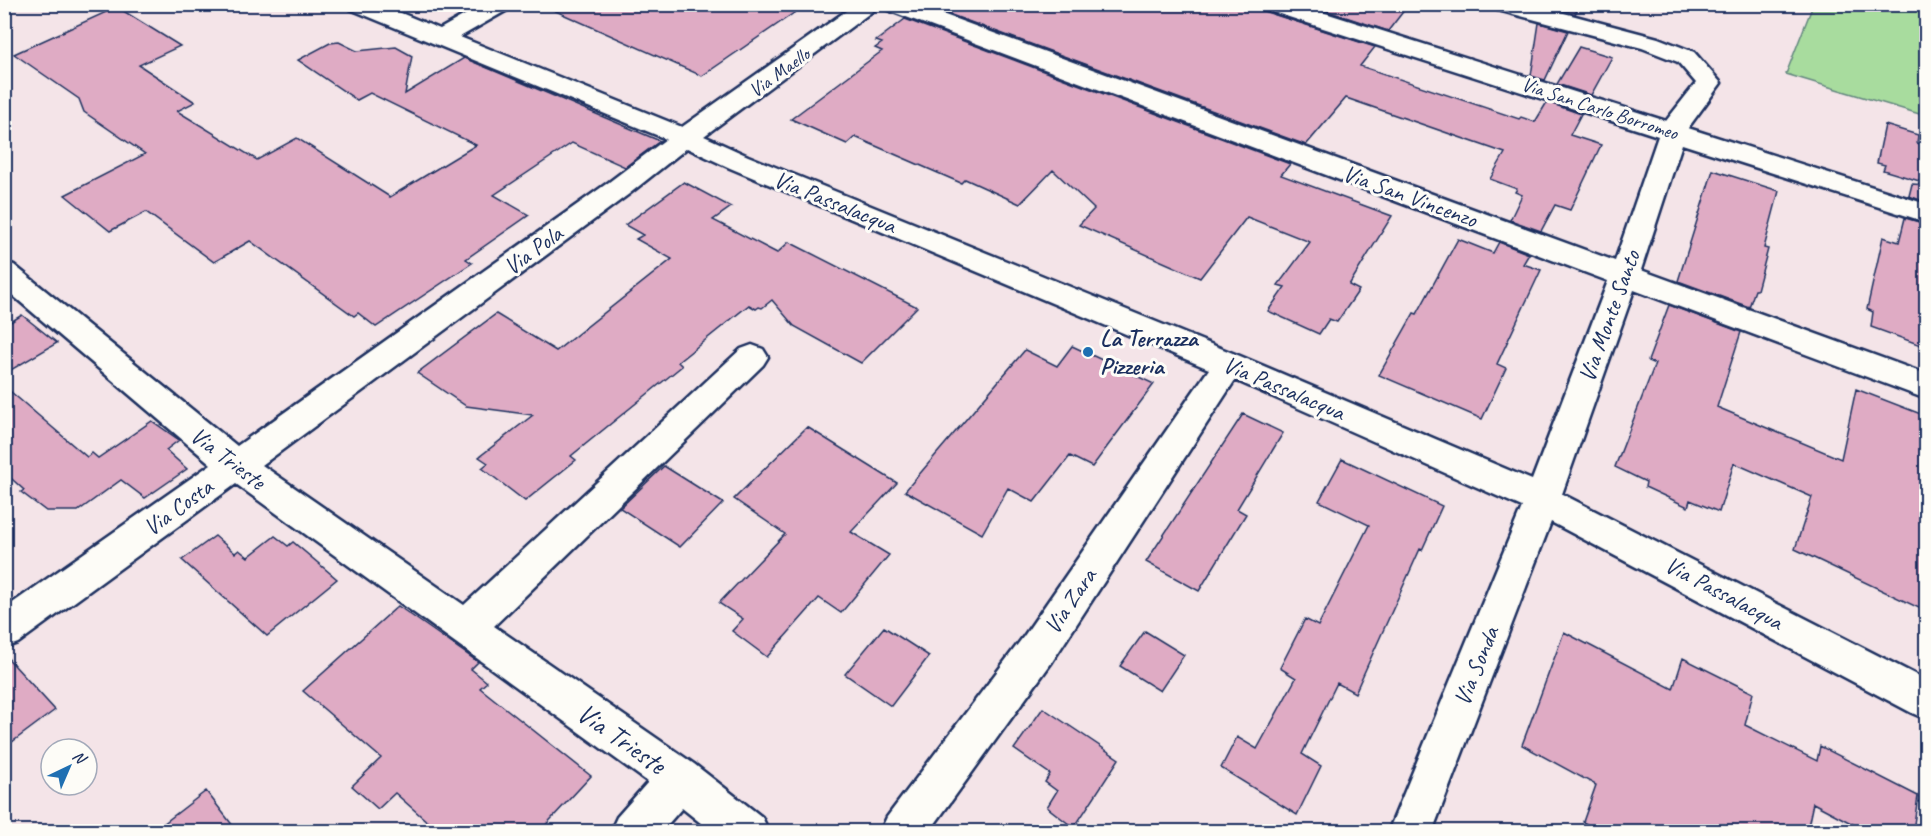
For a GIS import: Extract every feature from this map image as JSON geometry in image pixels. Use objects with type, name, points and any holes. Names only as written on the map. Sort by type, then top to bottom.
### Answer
[{"type":"street","name":"Via Passalacqua","points":[[358,4],[685,137],[739,162],[1229,364],[1542,500],[1926,700]]},
{"type":"street","points":[[442,38],[501,4]]},
{"type":"street","name":"Via Maello","points":[[685,137],[871,4]]},
{"type":"street","name":"Via San Vincenzo","points":[[893,4],[1926,387]]},
{"type":"street","name":"Via San Carlo Borromeo","points":[[1272,4],[1673,130],[1926,213]]},
{"type":"street","name":"Via Monte Santo","points":[[1502,4],[1650,43],[1686,57],[1709,83],[1673,130],[1625,275],[1542,500]]},
{"type":"street","name":"Via Pola","points":[[380,362],[610,195],[685,137]]},
{"type":"street","name":"Via Trieste","points":[[4,272],[236,465],[679,779],[747,831]]},
{"type":"street","points":[[465,628],[752,357]]},
{"type":"street","name":"Via Costa","points":[[4,631],[380,362]]},
{"type":"street","name":"Via Zara","points":[[902,831],[1038,649],[1229,364]]},
{"type":"street","name":"Via Sonda","points":[[1410,831],[1542,500]]},
{"type":"street","points":[[632,831],[679,779]]},
{"type":"green space","points":[[1813,5],[1926,5],[1926,116],[1786,74]]},
{"type":"building","points":[[540,4],[807,4],[702,76]]},
{"type":"building","points":[[1259,4],[1263,11],[1375,47],[1360,66],[1519,119],[1521,117],[1535,122],[1547,102],[1581,114],[1570,135],[1601,145],[1570,210],[1555,205],[1541,231],[1510,220],[1522,195],[1515,192],[1517,189],[1490,179],[1505,153],[1346,98],[1306,145],[924,5]]},
{"type":"building","points":[[1306,4],[1409,4],[1388,31]]},
{"type":"building","points":[[1541,4],[1580,4],[1575,14]]},
{"type":"building","points":[[117,7],[180,46],[139,65],[195,102],[177,111],[257,160],[297,138],[390,197],[476,145],[370,93],[357,100],[298,60],[330,43],[339,42],[357,51],[396,47],[412,56],[405,94],[464,58],[660,141],[625,167],[572,143],[494,195],[529,215],[466,259],[472,263],[376,327],[358,313],[354,316],[250,241],[214,262],[146,212],[110,231],[65,195],[145,154],[84,112],[79,99],[14,54]]},
{"type":"building","points":[[905,19],[1290,164],[1281,175],[1392,216],[1349,285],[1359,290],[1337,322],[1329,319],[1319,334],[1268,311],[1285,287],[1278,285],[1310,242],[1247,217],[1200,278],[1079,225],[1094,209],[1053,170],[1020,204],[965,179],[961,183],[855,137],[847,144],[791,119],[882,51],[875,48],[882,43],[876,41]]},
{"type":"building","points":[[1539,23],[1568,31],[1545,80],[1531,76]]},
{"type":"building","points":[[1579,47],[1612,57],[1591,95],[1557,84]]},
{"type":"building","points":[[1885,125],[1918,135],[1917,143],[1926,146],[1926,183],[1883,170],[1885,165],[1877,163]]},
{"type":"building","points":[[1713,170],[1779,191],[1764,248],[1768,249],[1757,290],[1755,290],[1749,307],[1678,281]]},
{"type":"building","points":[[684,182],[731,207],[713,220],[777,253],[789,242],[917,307],[861,363],[794,326],[772,300],[762,308],[756,309],[749,305],[678,362],[682,366],[571,456],[576,460],[525,501],[482,468],[488,463],[479,457],[533,415],[466,406],[417,373],[496,314],[556,351],[672,259],[636,239],[643,235],[625,225]]},
{"type":"building","points":[[1912,184],[1926,185],[1926,202],[1909,196]]},
{"type":"building","points":[[1905,218],[1926,224],[1926,347],[1871,327],[1873,312],[1867,309],[1883,237],[1899,242]]},
{"type":"building","points":[[1458,239],[1493,253],[1499,242],[1529,254],[1523,264],[1541,270],[1497,364],[1506,368],[1482,419],[1379,375],[1414,313],[1417,314]]},
{"type":"building","points":[[1669,305],[1741,332],[1717,407],[1841,459],[1856,389],[1926,416],[1926,582],[1921,609],[1795,549],[1812,497],[1734,463],[1719,512],[1690,500],[1688,507],[1645,487],[1646,482],[1615,467],[1655,364],[1648,361]]},
{"type":"building","points":[[22,315],[57,343],[4,374],[4,326]]},
{"type":"building","points":[[1072,346],[1154,384],[1092,467],[1070,456],[1034,502],[1008,488],[982,534],[905,491],[1025,350],[1057,366]]},
{"type":"building","points":[[4,386],[87,457],[92,453],[98,458],[152,421],[179,440],[166,450],[187,469],[145,498],[121,480],[78,511],[46,511],[21,492],[24,490],[4,472]]},
{"type":"building","points":[[1243,414],[1283,433],[1237,509],[1246,514],[1199,591],[1146,562]]},
{"type":"building","points":[[807,427],[897,483],[851,532],[889,555],[841,613],[819,598],[767,657],[732,631],[743,619],[719,603],[785,534],[734,499]]},
{"type":"building","points":[[1342,459],[1442,506],[1422,550],[1420,549],[1355,693],[1337,683],[1302,754],[1321,766],[1297,815],[1221,768],[1237,737],[1257,749],[1296,678],[1280,668],[1305,619],[1318,626],[1369,525],[1319,501]]},
{"type":"building","points":[[664,466],[723,503],[680,547],[620,508]]},
{"type":"building","points":[[215,536],[235,553],[239,550],[248,557],[275,536],[288,546],[293,542],[337,579],[267,636],[182,560]]},
{"type":"building","points":[[398,606],[478,662],[471,669],[487,682],[480,688],[591,776],[540,831],[438,831],[395,793],[378,809],[352,786],[381,758],[303,691]]},
{"type":"building","points":[[884,627],[929,656],[891,706],[845,674]]},
{"type":"building","points":[[1145,631],[1184,655],[1160,691],[1120,666]]},
{"type":"building","points":[[1564,632],[1673,689],[1683,658],[1753,693],[1745,725],[1817,761],[1820,746],[1918,796],[1913,831],[1866,831],[1813,803],[1807,831],[1599,831],[1583,822],[1596,785],[1522,745]]},
{"type":"building","points":[[4,654],[55,710],[4,748]]},
{"type":"building","points":[[1043,708],[1119,759],[1074,828],[1047,807],[1057,791],[1045,782],[1050,774],[1014,749]]},
{"type":"building","points":[[206,791],[237,831],[154,831]]},
{"type":"place","name":"La Terrazza Pizzeria","points":[[1088,352]]}]
